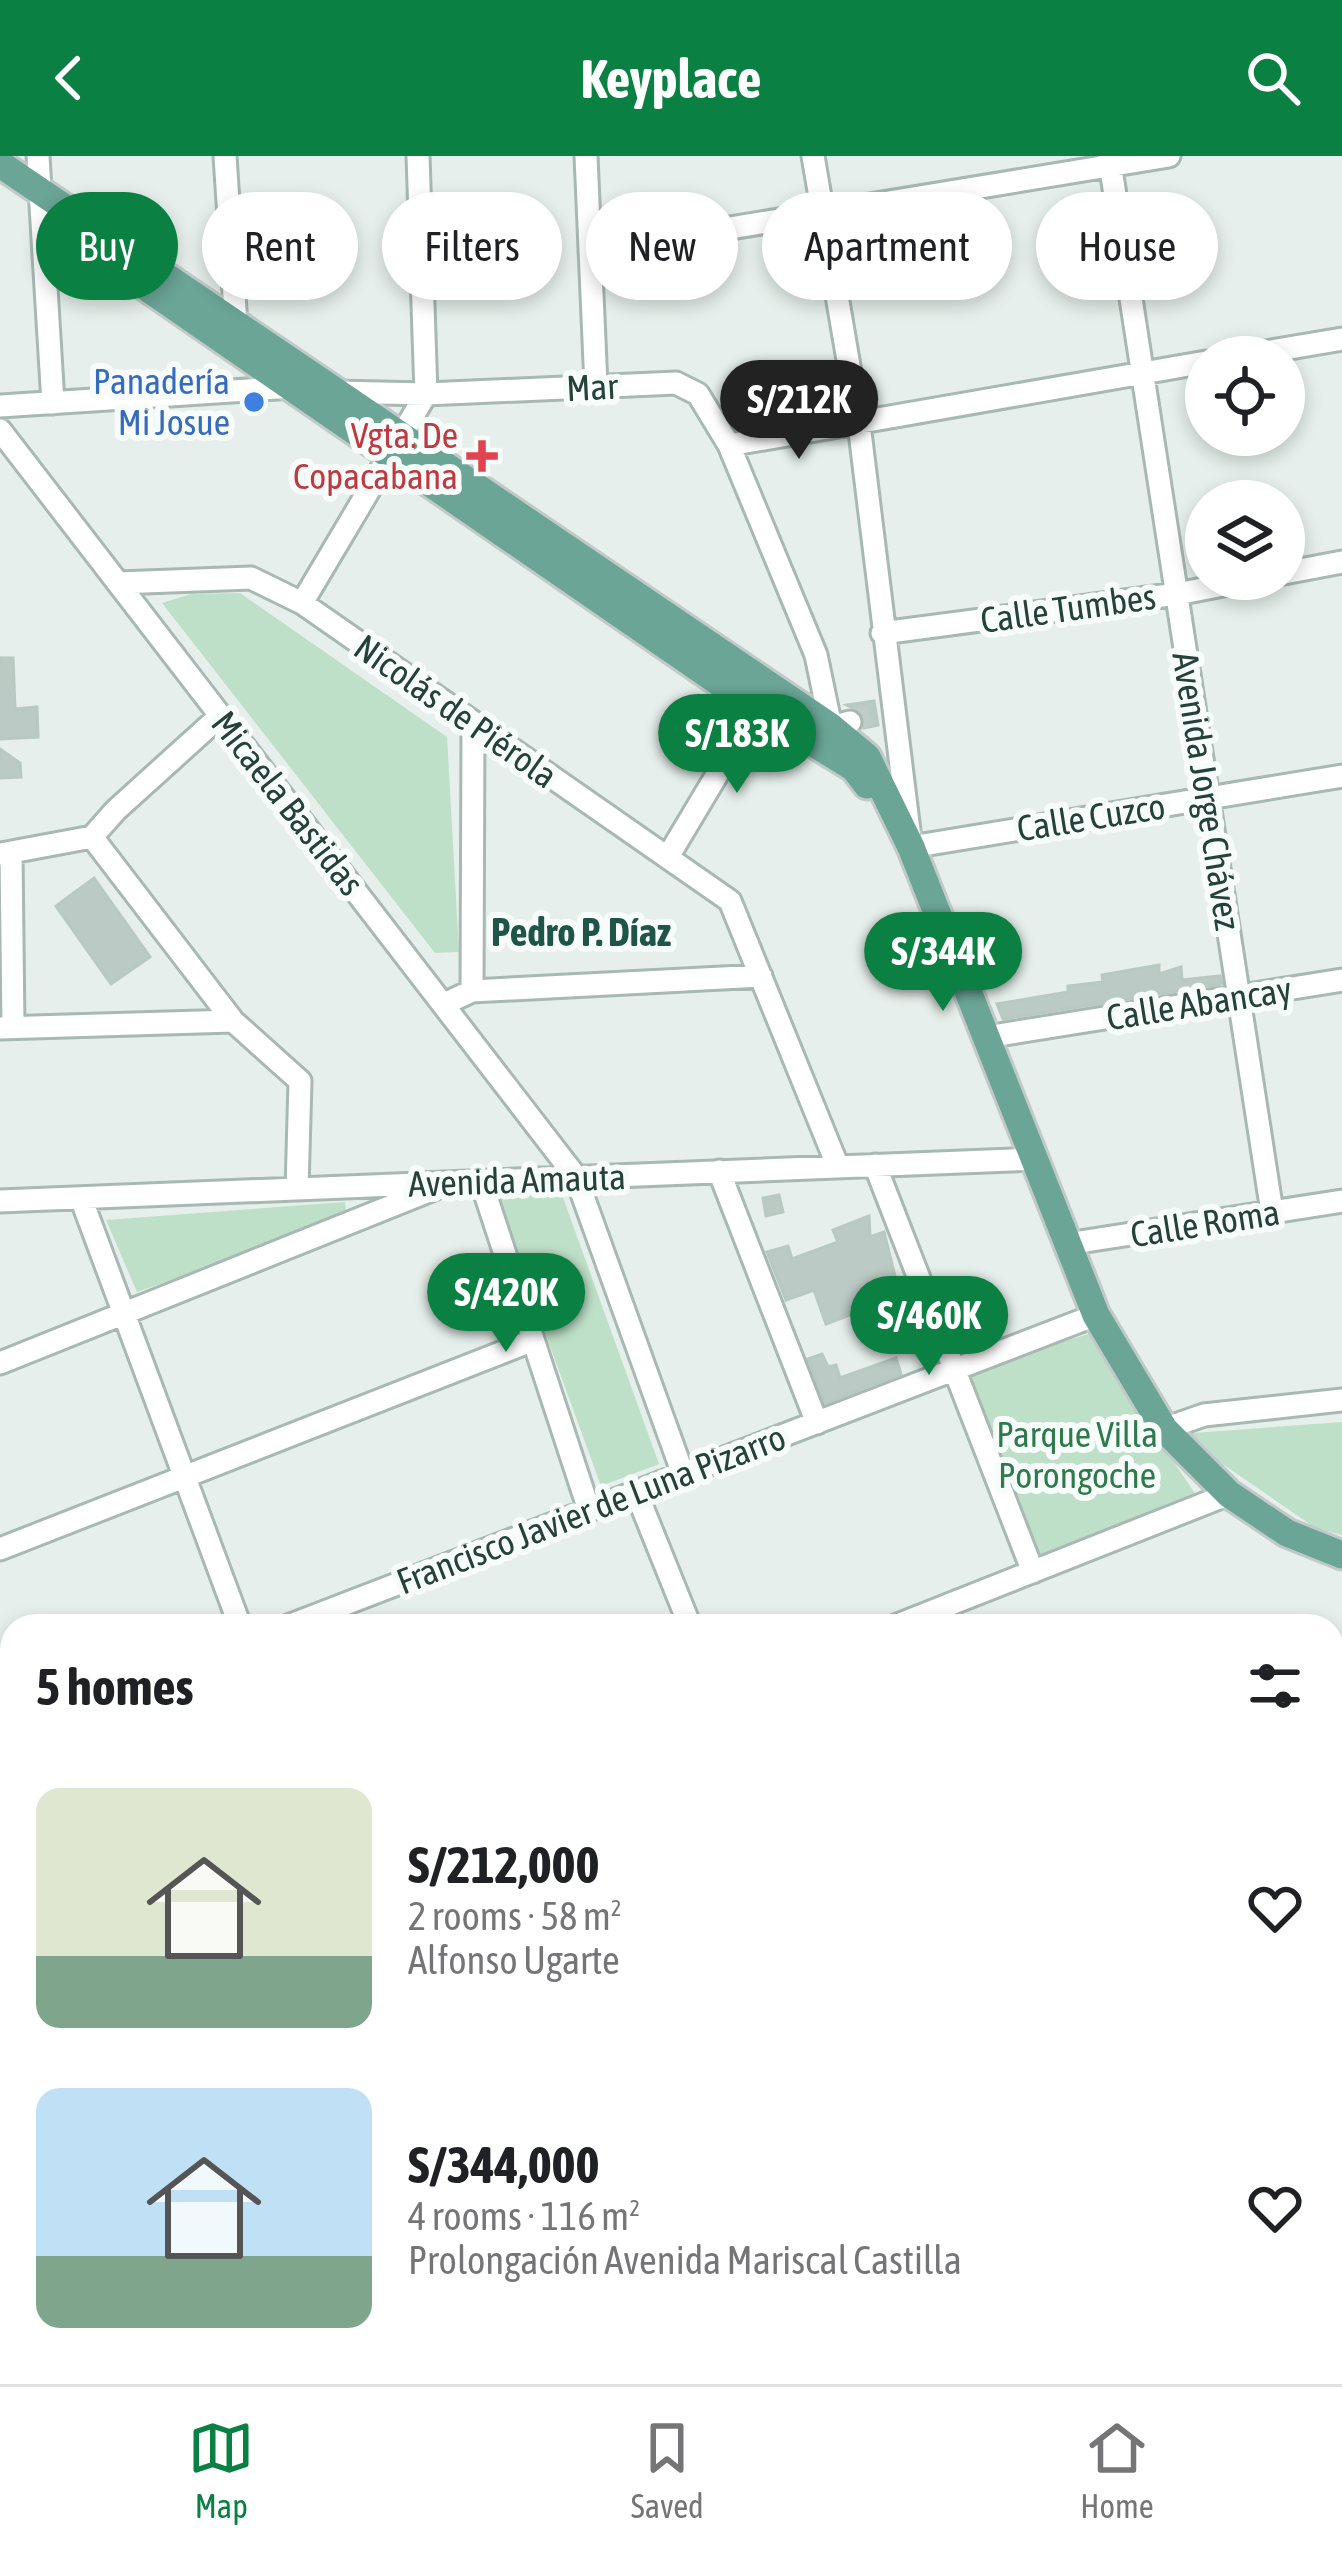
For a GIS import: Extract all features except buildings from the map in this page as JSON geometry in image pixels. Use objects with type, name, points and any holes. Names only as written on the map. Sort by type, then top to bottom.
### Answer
[{"type":"main road","points":[[0,164],[36,199]]},
{"type":"main road","points":[[0,186],[36,201]]},
{"type":"main road","points":[[178,298],[231,334],[337,392],[396,446]]},
{"type":"main road","points":[[231,334],[288,386],[396,446],[763,697],[854,768],[911,847]]},
{"type":"main road","points":[[763,697],[840,724],[867,757],[911,847],[1096,1315],[1164,1429],[1229,1494],[1287,1533],[1342,1556]]},
{"type":"street","points":[[38,156],[40,192]]},
{"type":"street","points":[[225,156],[231,334]]},
{"type":"street","points":[[302,603],[427,394],[418,156]]},
{"type":"street","points":[[586,156],[588,192]]},
{"type":"street","points":[[814,156],[819,192]]},
{"type":"street","points":[[938,192],[1110,161],[1169,156]]},
{"type":"street","name":"Avenida Jorge Chávez","points":[[1110,161],[1272,1212]]},
{"type":"street","points":[[46,300],[53,403]]},
{"type":"street","points":[[592,300],[596,386]]},
{"type":"street","points":[[837,300],[859,424],[882,633],[884,711],[911,847]]},
{"type":"street","points":[[1305,346],[1342,340]]},
{"type":"street","points":[[729,445],[1185,365]]},
{"type":"street","name":"Mar","points":[[0,406],[288,386],[427,394],[676,383],[688,387],[710,408],[729,445],[840,724]]},
{"type":"street","name":"Micaela Bastidas","points":[[0,430],[576,1177],[683,1474]]},
{"type":"street","points":[[1305,569],[1342,562]]},
{"type":"street","name":"Nicolás de Piérola","points":[[118,583],[251,578],[302,603],[730,901],[838,1167]]},
{"type":"street","name":"Calle Tumbes","points":[[882,633],[1185,592]]},
{"type":"street","points":[[669,855],[763,697]]},
{"type":"street","points":[[220,716],[92,837],[6,853],[7,1028],[232,1021]]},
{"type":"street","points":[[472,724],[472,991]]},
{"type":"street","name":"Calle Cuzco","points":[[911,847],[1342,776]]},
{"type":"street","points":[[92,837],[232,1021],[300,1081],[297,1189]]},
{"type":"street","points":[[444,1004],[472,991],[761,976]]},
{"type":"street","name":"Calle Abancay","points":[[986,1036],[1342,980]]},
{"type":"street","name":"Avenida Amauta","points":[[0,1201],[1034,1159]]},
{"type":"street","points":[[875,1165],[1033,1571]]},
{"type":"street","points":[[718,1171],[817,1423]]},
{"type":"street","points":[[481,1181],[589,1510]]},
{"type":"street","points":[[0,1363],[448,1183]]},
{"type":"street","points":[[80,1198],[235,1614]]},
{"type":"street","name":"Calle Roma","points":[[1067,1244],[1342,1201]]},
{"type":"street","name":"Francisco Javier de Luna Pizarro","points":[[344,1614],[589,1510],[1096,1315]]},
{"type":"street","points":[[0,1550],[531,1342]]},
{"type":"street","points":[[1164,1429],[1204,1415],[1342,1400]]},
{"type":"street","points":[[636,1492],[684,1614]]},
{"type":"street","points":[[925,1614],[1229,1494]]},
{"type":"green space","points":[[240,593],[447,737],[459,952],[435,953],[162,603],[191,594]]},
{"type":"green space","points":[[561,1192],[659,1464],[601,1486],[495,1195]]},
{"type":"green space","points":[[345,1202],[347,1218],[137,1292],[106,1220]]},
{"type":"green space","name":"Parque Villa Porongoche","points":[[1088,1334],[1196,1495],[1036,1558],[962,1373]]},
{"type":"green space","points":[[1342,1422],[1342,1535],[1317,1529],[1179,1434]]},
{"type":"tunnel","points":[[850,722],[877,713]]},
{"type":"place","name":"Panadería Mi Josue","points":[[254,402]]},
{"type":"place","name":"Vgta. De Copacabana","points":[[482,456]]},
{"type":"district","name":"Pedro P. Díaz","points":[[581,932]]}]
